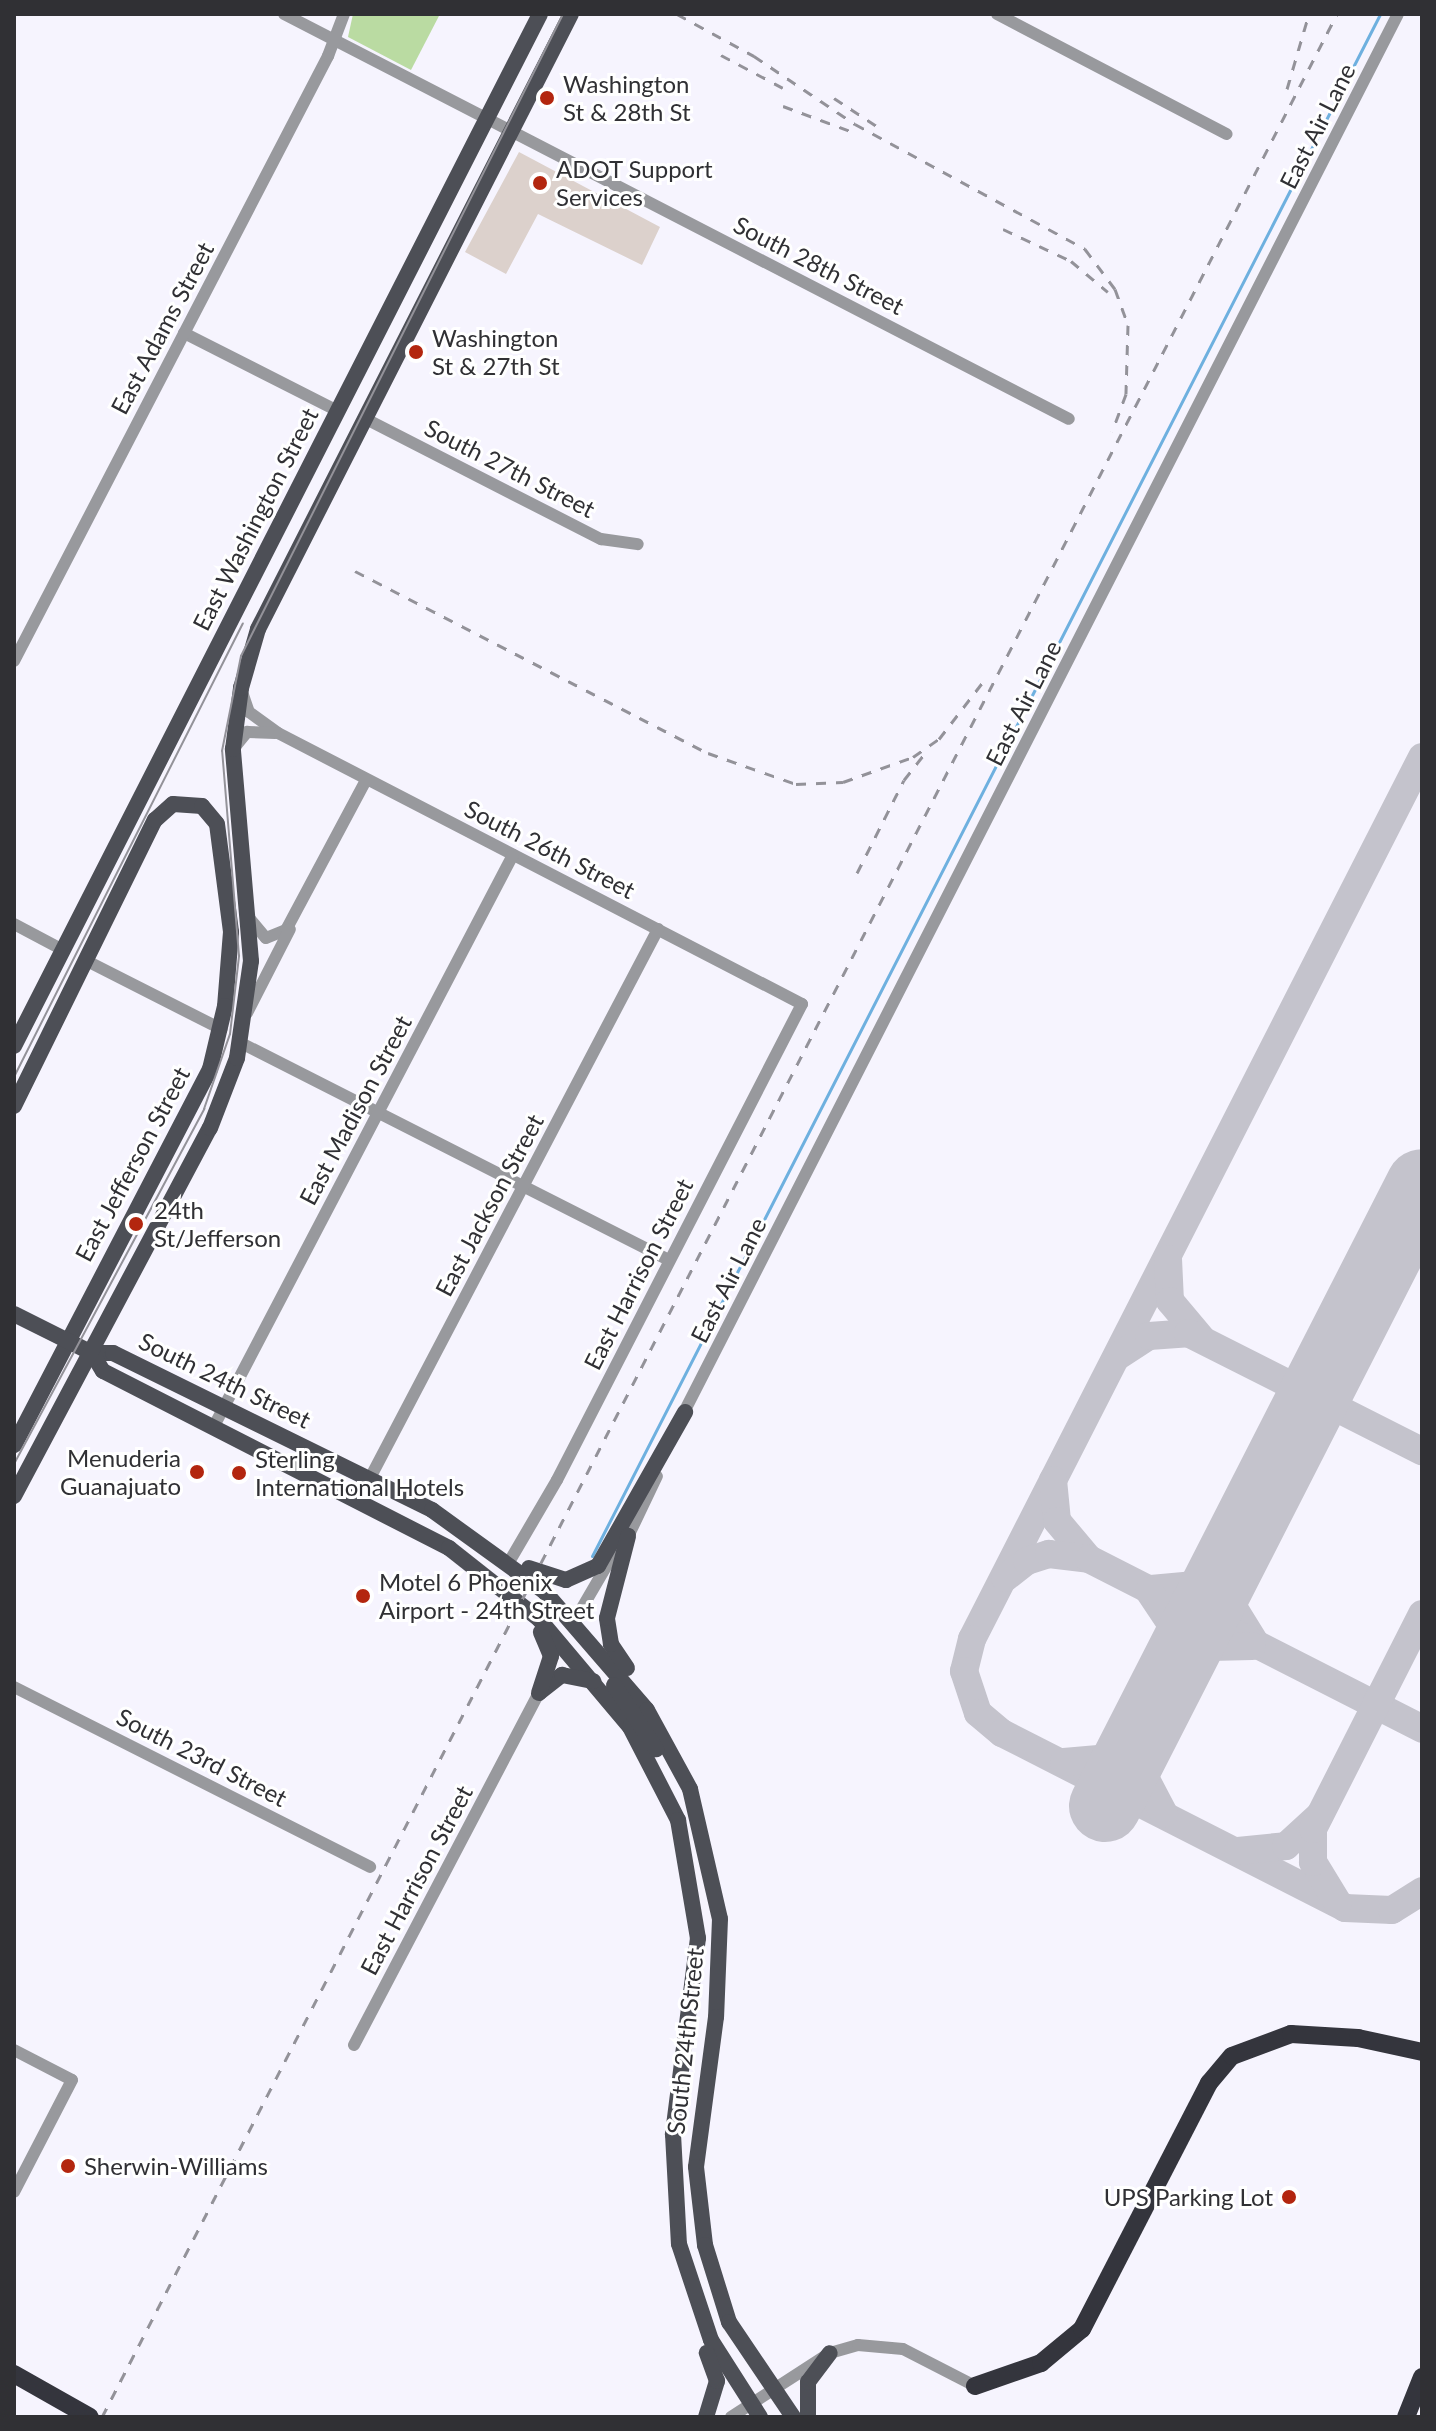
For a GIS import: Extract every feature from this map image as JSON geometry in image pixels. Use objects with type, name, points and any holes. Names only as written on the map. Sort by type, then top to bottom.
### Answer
[{"type":"highway","points":[[975,2386],[1041,2363],[1082,2329],[1209,2083],[1232,2056],[1291,2034],[1358,2038],[1422,2052]]},
{"type":"highway","points":[[14,2374],[90,2417]]},
{"type":"highway","points":[[1406,2417],[1422,2377]]},
{"type":"main road","name":"East Washington Street","points":[[14,1046],[540,14]]},
{"type":"main road","points":[[366,419],[509,131],[571,14]]},
{"type":"main road","name":"East Jefferson Street","points":[[225,887],[233,749],[241,688],[282,579],[366,419]]},
{"type":"main road","points":[[14,1106],[117,896],[126,852],[179,727]]},
{"type":"main road","name":"East Jefferson Street","points":[[15,1493],[210,1128],[241,1043],[247,1013],[249,918],[233,749]]},
{"type":"main road","name":"East Jefferson Street","points":[[14,1445],[204,1084],[221,1029],[231,932],[217,824],[194,802],[160,813],[117,896]]},
{"type":"main road","name":"South 24th Street","points":[[14,1314],[92,1353],[113,1353],[371,1477],[511,1559],[576,1623],[647,1710],[690,1789],[714,1878],[721,1966],[697,2199],[720,2302],[773,2393],[793,2417]]},
{"type":"main road","name":"South 24th Street","points":[[92,1353],[103,1371],[449,1548],[530,1611],[598,1684],[638,1740],[673,1806],[698,1938],[672,2160],[683,2264],[711,2340],[753,2414]]},
{"type":"main road","points":[[511,1559],[547,1579],[591,1572],[685,1412]]},
{"type":"main road","points":[[414,1532],[502,1597],[549,1642],[539,1693]]},
{"type":"main road","points":[[628,1536],[609,1601],[609,1637],[679,1747],[690,1789]]},
{"type":"main road","points":[[449,1548],[499,1573],[551,1617],[576,1623],[660,1757],[673,1806]]},
{"type":"main road","points":[[539,1693],[568,1674],[598,1684]]},
{"type":"main road","points":[[683,2264],[683,2294],[716,2376],[706,2417]]},
{"type":"main road","points":[[808,2417],[808,2382],[830,2353]]},
{"type":"street","name":"South 28th Street","points":[[284,14],[1069,419]]},
{"type":"street","name":"East Adams Street","points":[[14,661],[335,40],[344,14]]},
{"type":"street","points":[[997,14],[1227,134]]},
{"type":"street","name":"East Air Lane","points":[[576,1623],[1398,14]]},
{"type":"street","points":[[184,333],[338,411]]},
{"type":"street","name":"South 27th Street","points":[[366,419],[601,539],[638,544]]},
{"type":"street","name":"South 26th Street","points":[[241,688],[249,712],[278,733],[802,1004]]},
{"type":"street","points":[[233,749],[247,732],[278,733]]},
{"type":"street","name":"East Jefferson Street","points":[[247,1013],[366,780]]},
{"type":"street","name":"East Madison Street","points":[[213,1428],[513,855]]},
{"type":"street","points":[[249,918],[259,935],[270,939],[293,919]]},
{"type":"street","points":[[14,924],[63,950]]},
{"type":"street","name":"East Jackson Street","points":[[358,1501],[658,929]]},
{"type":"street","points":[[85,960],[221,1029]]},
{"type":"street","name":"East Harrison Street","points":[[511,1559],[802,1004]]},
{"type":"street","points":[[241,1043],[669,1260]]},
{"type":"street","name":"East Air Lane","points":[[576,1623],[628,1536],[685,1412]]},
{"type":"street","name":"South 23rd Street","points":[[14,1687],[370,1867]]},
{"type":"street","name":"East Harrison Street","points":[[354,2045],[539,1693]]},
{"type":"street","points":[[14,2050],[72,2080],[14,2192]]},
{"type":"street","points":[[731,2417],[753,2414],[773,2393],[830,2353],[888,2345],[975,2386]]},
{"type":"green space","points":[[353,14],[440,14],[411,70],[348,37]]},
{"type":"building","name":"ADOT Support Services","points":[[519,152],[660,227],[642,265],[538,214],[506,274],[465,252]]},
{"type":"waterway","points":[[592,1556],[1380,14]]},
{"type":"taxiway","points":[[1422,757],[972,1639],[964,1671],[978,1713],[1002,1733],[1345,1908],[1392,1910],[1422,1891]]},
{"type":"taxiway","points":[[1168,1259],[1170,1301],[1201,1338]]},
{"type":"taxiway","points":[[1118,1356],[1149,1336],[1188,1333],[1422,1451]]},
{"type":"taxiway","points":[[1053,1480],[1057,1521],[1088,1558]]},
{"type":"taxiway","points":[[1151,1589],[1195,1585],[1235,1551]]},
{"type":"taxiway","points":[[1236,1551],[1228,1599],[1254,1641]]},
{"type":"taxiway","points":[[1005,1578],[1027,1561],[1049,1554],[1089,1559],[1422,1729]]},
{"type":"taxiway","points":[[1149,1591],[1173,1627],[1170,1679]]},
{"type":"taxiway","points":[[1338,1903],[1313,1862],[1313,1829],[1422,1614]]},
{"type":"taxiway","points":[[1170,1679],[1210,1647],[1252,1646]]},
{"type":"taxiway","points":[[1064,1762],[1110,1758],[1149,1720]]},
{"type":"taxiway","points":[[1148,1724],[1140,1768],[1164,1814]]},
{"type":"taxiway","points":[[1238,1851],[1286,1846],[1319,1816]]},
{"type":"runway","points":[[1105,1806],[1422,1185]]},
{"type":"tram line","points":[[14,1464],[204,1109],[230,1034],[239,956],[222,751],[241,656],[563,14]]},
{"type":"tram line","points":[[14,1077],[243,623]]},
{"type":"railway","points":[[677,14],[754,56],[855,124],[1085,249],[1115,289],[1128,325],[1126,394],[1112,432]]},
{"type":"railway","points":[[1287,89],[1309,14]]},
{"type":"railway","points":[[102,2417],[1337,14]]},
{"type":"railway","points":[[721,55],[783,88]]},
{"type":"railway","points":[[834,98],[881,129]]},
{"type":"railway","points":[[783,106],[853,132]]},
{"type":"railway","points":[[1003,229],[1071,261],[1108,292]]},
{"type":"railway","points":[[355,571],[708,753],[796,784],[843,782],[913,757],[939,739],[986,678]]},
{"type":"railway","points":[[857,873],[904,780],[925,753]]},
{"type":"place","name":"Washington St & 28th St","points":[[547,98]]},
{"type":"place","name":"ADOT Support Services","points":[[540,183]]},
{"type":"place","name":"Washington St & 27th St","points":[[416,352]]},
{"type":"place","name":"24th St/Jefferson","points":[[136,1224]]},
{"type":"place","name":"Menuderia Guanajuato","points":[[197,1472]]},
{"type":"place","name":"Sterling International Hotels","points":[[239,1473]]},
{"type":"place","name":"Motel 6 Phoenix Airport - 24th Street","points":[[363,1596]]},
{"type":"place","name":"Sherwin-Williams","points":[[68,2166]]},
{"type":"place","name":"UPS Parking Lot","points":[[1289,2197]]}]
